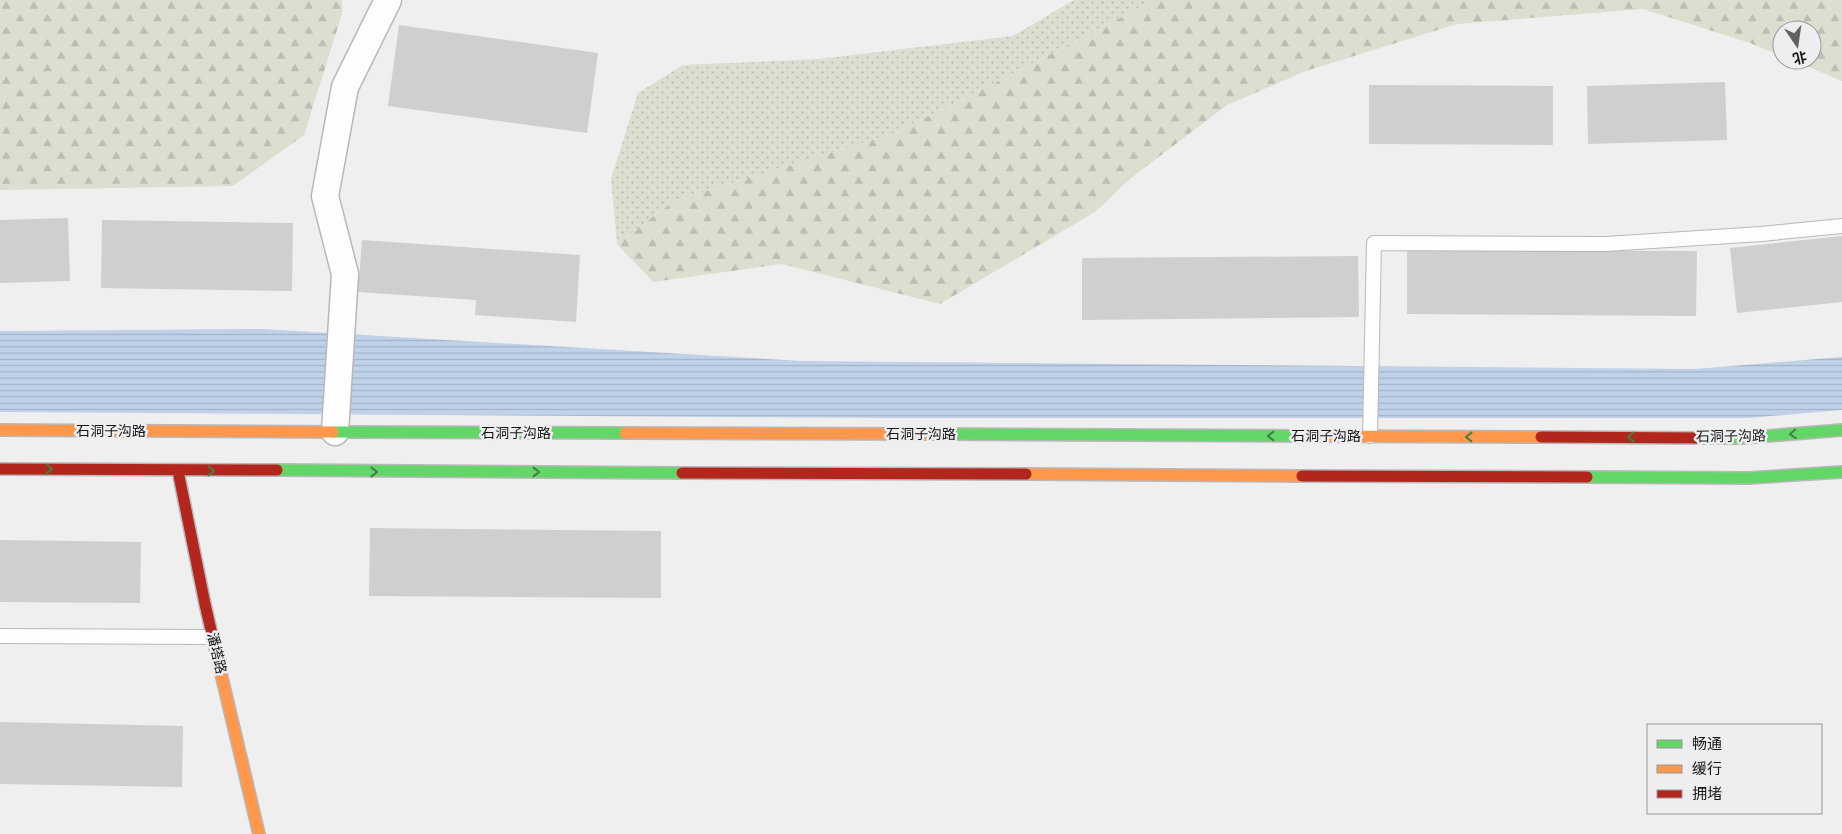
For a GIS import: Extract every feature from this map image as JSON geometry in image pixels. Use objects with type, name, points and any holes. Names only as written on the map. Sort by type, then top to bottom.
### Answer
[{"type":"main road","name":"石洞子沟路","points":[[0,430],[336,424],[1370,436],[1742,438],[1842,430]]},
{"type":"main road","points":[[0,469],[1728,478],[1842,472]]},
{"type":"main road","name":"潘塔路","points":[[178,471],[213,637],[259,834]]},
{"type":"street","points":[[336,424],[345,274],[325,196],[345,87],[388,0]]},
{"type":"lane","points":[[1370,436],[1374,243],[1606,244],[1761,234],[1842,226]]},
{"type":"lane","points":[[0,636],[213,637]]},
{"type":"green space","points":[[0,0],[342,0],[342,14],[304,135],[233,186],[0,190]]},
{"type":"green space","points":[[1074,0],[1154,0],[895,133],[674,201],[617,244],[611,179],[638,93],[683,65],[819,59],[1013,36]]},
{"type":"green space","points":[[1154,0],[1842,0],[1842,81],[1816,70],[1822,70],[1822,20],[1772,20],[1772,52],[1750,43],[1643,9],[1457,24],[1306,71],[1227,105],[1131,178],[1095,212],[940,304],[782,264],[653,282],[617,244],[674,201],[895,133]]},
{"type":"water","points":[[263,329],[802,361],[1695,369],[1842,357],[1842,410],[1749,418],[881,418],[0,412],[0,331]]},
{"type":"building","points":[[399,25],[598,53],[587,133],[388,106]]},
{"type":"building","points":[[1725,82],[1727,140],[1588,144],[1587,86]]},
{"type":"building","points":[[1369,85],[1553,86],[1553,145],[1369,144]]},
{"type":"building","points":[[68,218],[70,281],[0,283],[0,220]]},
{"type":"building","points":[[102,220],[293,223],[292,291],[101,288]]},
{"type":"building","points":[[1842,236],[1842,302],[1737,313],[1730,248]]},
{"type":"building","points":[[362,240],[580,255],[576,322],[475,315],[476,300],[358,292]]},
{"type":"building","points":[[1407,250],[1697,251],[1696,316],[1407,314]]},
{"type":"building","points":[[1358,256],[1359,317],[1082,320],[1082,258]]},
{"type":"building","points":[[370,528],[661,531],[661,598],[369,596]]},
{"type":"building","points":[[0,540],[141,542],[140,603],[0,602]]},
{"type":"building","points":[[0,722],[183,726],[182,787],[0,784]]},
{"type":"traffic: fast","points":[[1705,438],[1742,438],[1842,430]]},
{"type":"traffic: fast","points":[[333,432],[625,433]]},
{"type":"traffic: fast","points":[[936,434],[1300,436]]},
{"type":"traffic: fast","points":[[277,470],[682,473]]},
{"type":"traffic: fast","points":[[1587,477],[1748,478],[1842,472]]},
{"type":"traffic: slow","points":[[0,430],[333,432]]},
{"type":"traffic: slow","points":[[625,433],[936,434]]},
{"type":"traffic: slow","points":[[1300,436],[1541,437]]},
{"type":"traffic: slow","points":[[1026,474],[1302,476]]},
{"type":"traffic: slow","points":[[219,665],[259,834]]},
{"type":"traffic: jam","points":[[1541,437],[1705,438]]},
{"type":"traffic: jam","points":[[0,469],[277,470]]},
{"type":"traffic: jam","points":[[178,471],[219,665]]},
{"type":"traffic: jam","points":[[682,473],[1026,474]]},
{"type":"traffic: jam","points":[[1302,476],[1587,477]]}]
